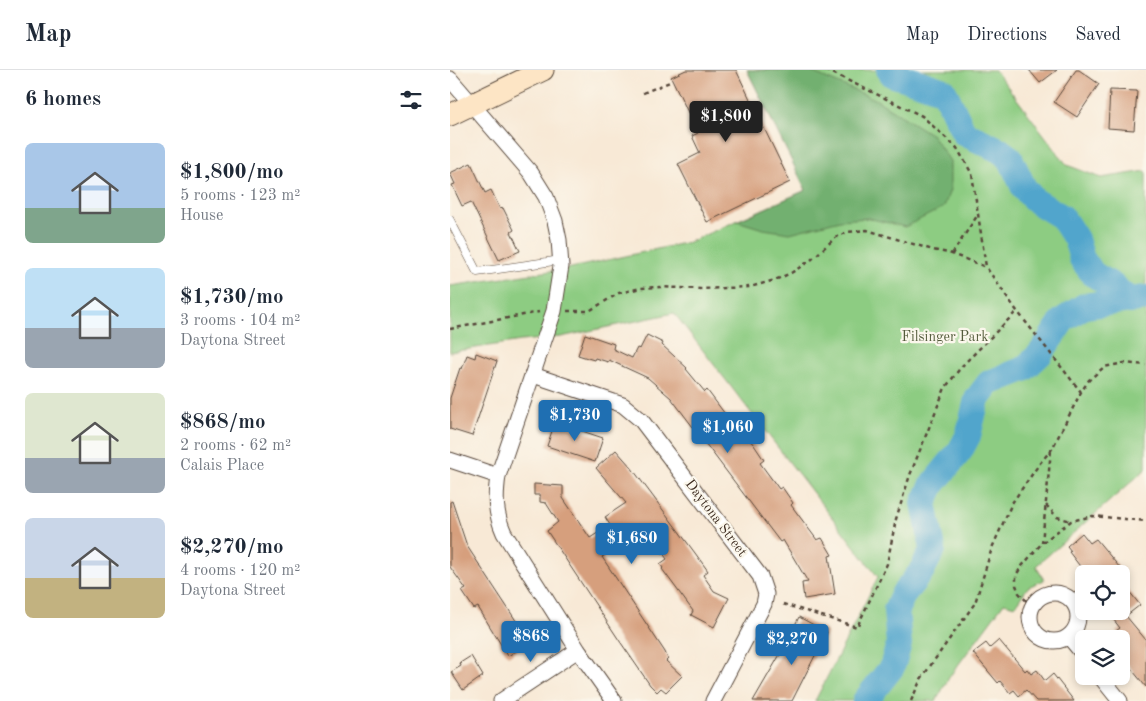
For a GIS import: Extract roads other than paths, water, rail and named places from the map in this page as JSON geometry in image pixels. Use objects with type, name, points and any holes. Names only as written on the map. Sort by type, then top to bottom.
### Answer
[{"type":"main road","points":[[450,115],[543,70]]},
{"type":"street","points":[[450,79],[531,173],[546,196],[555,221],[560,260],[554,311],[498,476],[495,498],[498,519],[504,533],[578,650],[614,701]]},
{"type":"street","name":"Daytona Street","points":[[533,375],[622,405],[633,412],[760,576],[766,594],[764,604],[714,701]]},
{"type":"street","points":[[450,460],[498,476]]},
{"type":"street","points":[[1060,594],[1068,597],[1077,608],[1079,616],[1078,625],[1069,637],[1053,642],[1039,637],[1034,630],[1030,619],[1032,607],[1044,595],[1060,594]]},
{"type":"street","points":[[1069,637],[1075,645]]},
{"type":"street","points":[[501,701],[578,650]]},
{"type":"street","points":[[1107,685],[1120,701]]},
{"type":"lane","points":[[450,220],[477,272],[560,260]]},
{"type":"waterway","points":[[889,70],[893,75],[944,91],[964,133],[999,150],[1010,158],[1024,188],[1034,200],[1062,217],[1076,239],[1082,259],[1093,274],[1113,286],[1130,301]]},
{"type":"waterway","points":[[865,701],[892,667],[899,644],[896,610],[904,593],[921,572],[933,549],[924,503],[933,484],[960,451],[968,436],[977,399],[989,383],[1024,369],[1040,354],[1063,320],[1084,306],[1146,298]]},
{"type":"park label","name":"Filsinger Park","points":[[945,337]]}]
